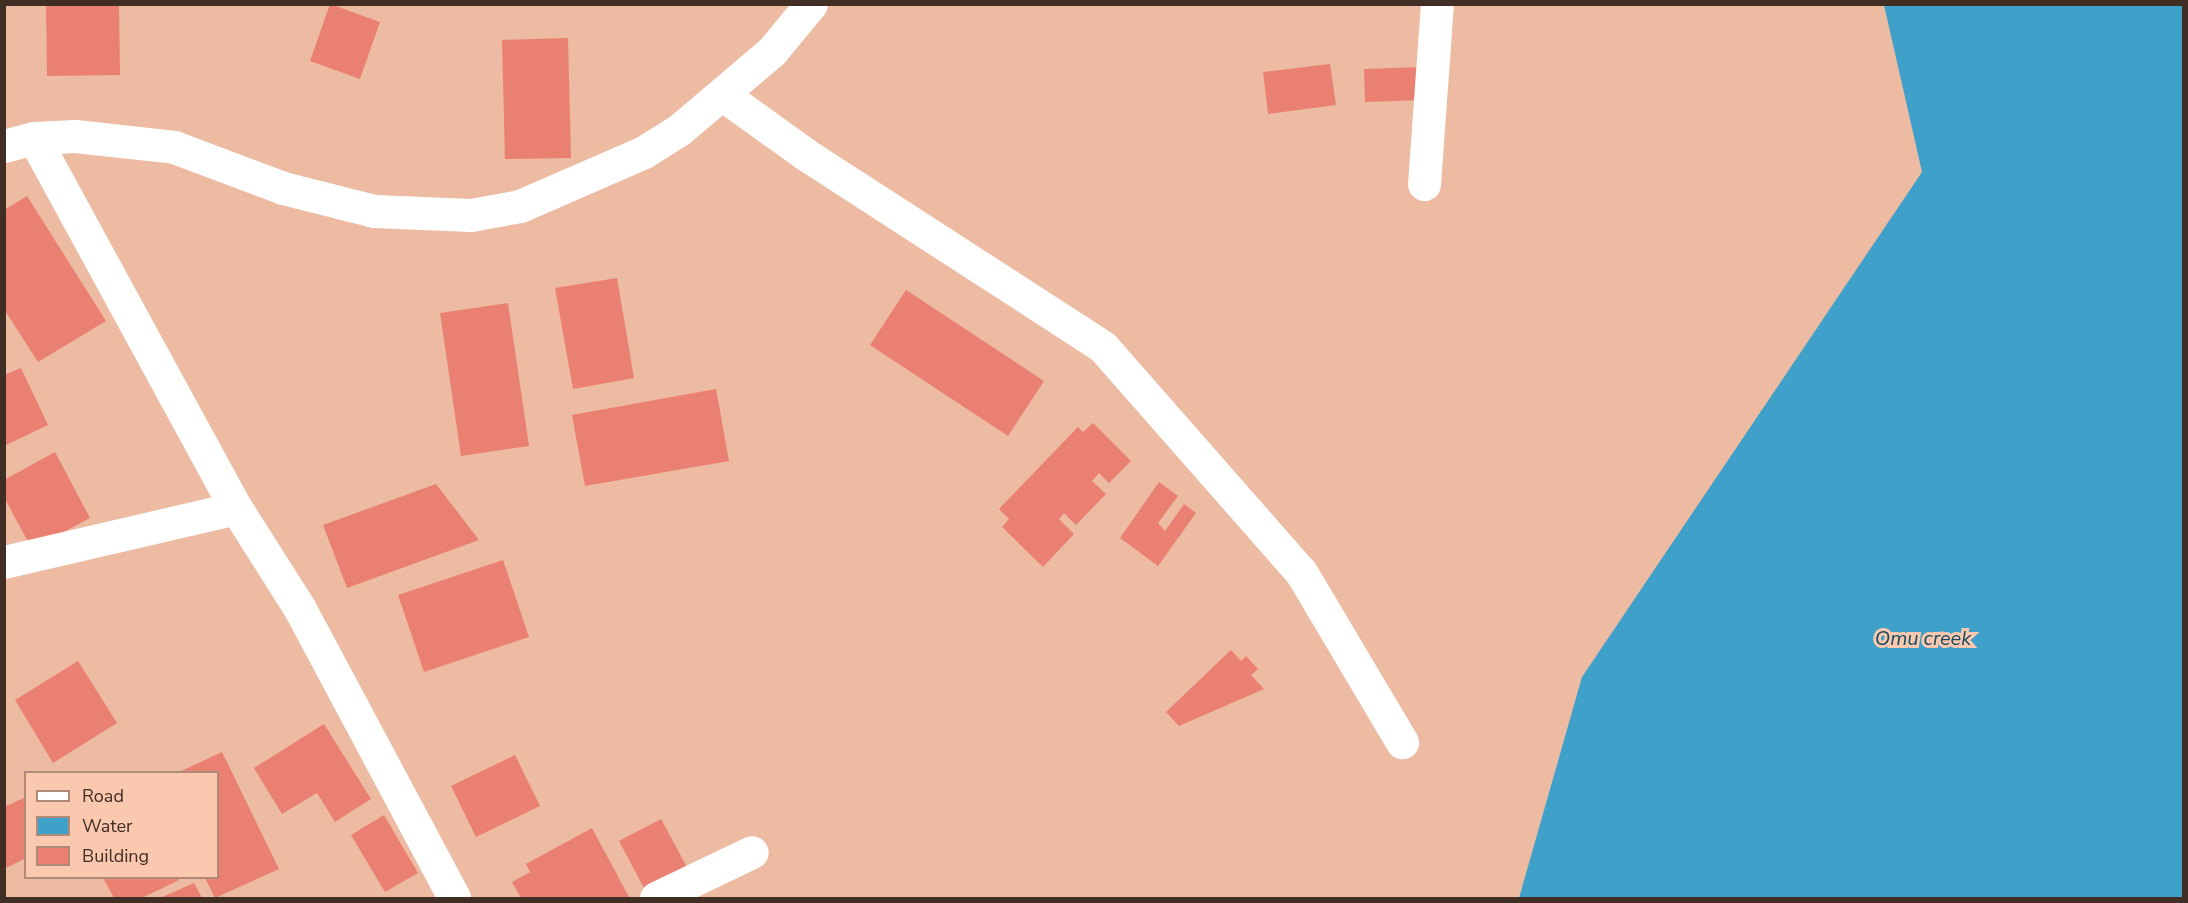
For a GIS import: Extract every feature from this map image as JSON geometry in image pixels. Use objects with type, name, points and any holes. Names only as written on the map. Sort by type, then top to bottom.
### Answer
[{"type":"street","points":[[454,898],[300,609],[236,508],[19,142],[75,136],[174,147],[284,188],[374,211],[471,215],[520,206],[633,157],[723,95],[772,51],[812,4]]},
{"type":"street","points":[[1424,184],[1437,4]]},
{"type":"street","points":[[723,95],[805,154],[1103,347],[1301,572],[1402,742]]},
{"type":"street","points":[[4,562],[236,508]]},
{"type":"street","points":[[656,898],[752,852]]},
{"type":"water","name":"Omu creek","points":[[1884,5],[2183,5],[2183,898],[1519,898],[1582,677],[1922,172]]},
{"type":"building","points":[[46,4],[119,4],[120,75],[47,76]]},
{"type":"building","points":[[330,4],[380,22],[360,79],[310,61]]},
{"type":"building","points":[[568,38],[571,158],[505,159],[502,40]]},
{"type":"building","points":[[1330,64],[1336,105],[1268,114],[1263,72]]},
{"type":"building","points":[[1421,67],[1423,100],[1365,102],[1364,69]]},
{"type":"building","points":[[27,196],[106,321],[38,362],[4,309],[4,210]]},
{"type":"building","points":[[617,278],[634,378],[573,389],[555,288]]},
{"type":"building","points":[[906,290],[1044,381],[1008,436],[870,345]]},
{"type":"building","points":[[508,303],[529,446],[461,456],[440,313]]},
{"type":"building","points":[[21,368],[48,425],[4,446],[4,375]]},
{"type":"building","points":[[716,389],[729,461],[585,486],[572,415]]},
{"type":"building","points":[[1093,423],[1131,461],[1109,483],[1099,473],[1092,481],[1106,494],[1076,525],[1064,513],[1059,519],[1074,534],[1043,567],[1002,527],[1009,519],[999,509],[1078,427],[1083,432]]},
{"type":"building","points":[[55,452],[90,518],[32,549],[4,497],[4,480]]},
{"type":"building","points":[[1159,482],[1178,496],[1158,523],[1165,531],[1184,504],[1196,513],[1158,566],[1120,538]]},
{"type":"building","points":[[436,484],[479,540],[347,588],[323,525]]},
{"type":"building","points":[[503,560],[529,637],[424,672],[398,595]]},
{"type":"building","points":[[1231,650],[1241,661],[1246,656],[1258,669],[1251,675],[1264,689],[1179,726],[1166,712]]},
{"type":"building","points":[[78,661],[117,723],[53,763],[15,700]]},
{"type":"building","points":[[324,724],[371,799],[335,822],[317,793],[282,814],[254,768]]},
{"type":"building","points":[[222,752],[279,869],[215,898],[206,879],[219,879],[219,771],[181,771]]},
{"type":"building","points":[[515,755],[540,806],[476,837],[451,786]]},
{"type":"building","points":[[24,798],[24,859],[4,869],[4,807]]},
{"type":"building","points":[[384,815],[418,873],[385,892],[351,835]]},
{"type":"building","points":[[661,819],[688,869],[646,892],[619,841]]},
{"type":"building","points":[[592,828],[629,897],[521,898],[512,882],[530,872],[526,864]]},
{"type":"building","points":[[104,879],[179,880],[142,898],[114,898]]},
{"type":"building","points":[[194,883],[202,898],[160,898]]}]
